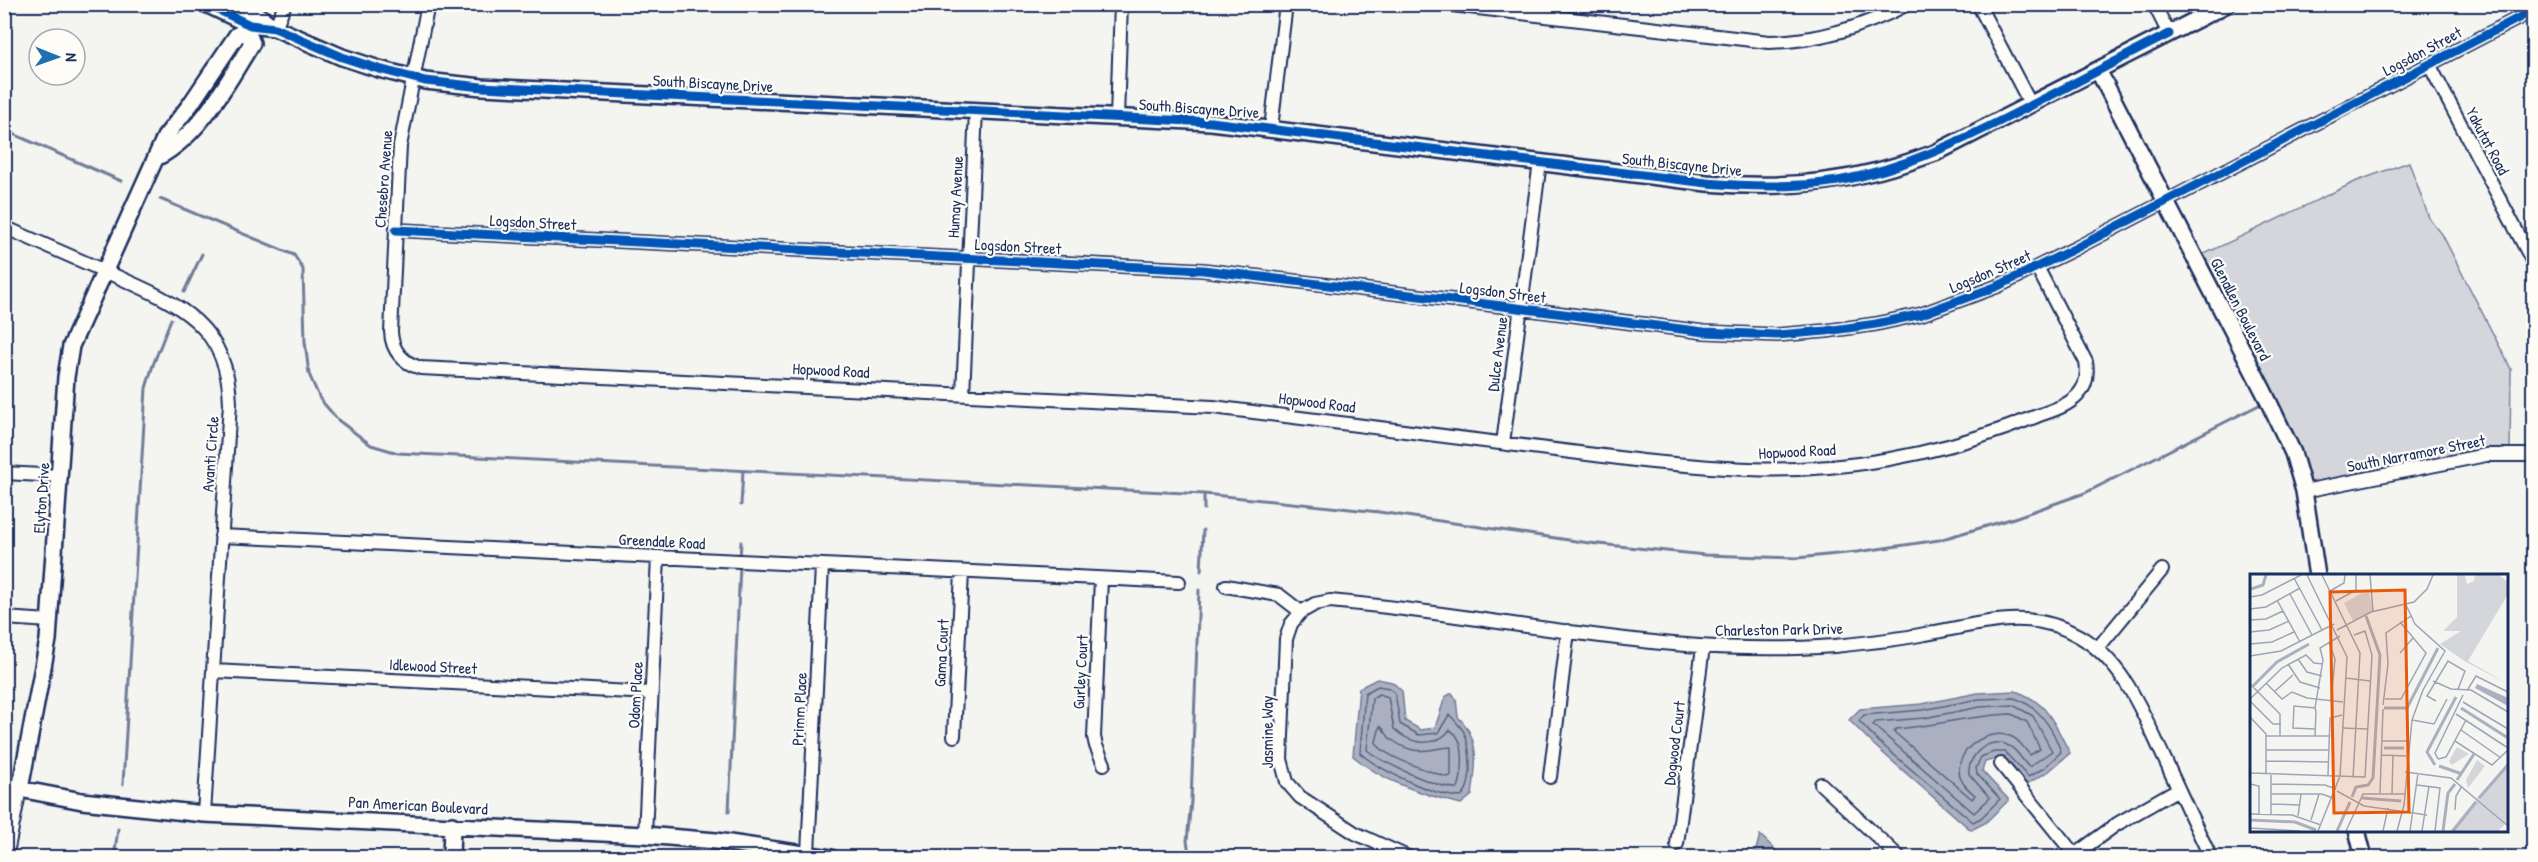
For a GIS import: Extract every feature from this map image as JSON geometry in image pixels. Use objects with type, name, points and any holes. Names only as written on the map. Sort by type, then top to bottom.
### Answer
[{"type":"street","name":"South Biscayne Drive","points":[[206,4],[275,28],[356,62],[413,78],[482,87],[1211,122],[1733,185],[1779,186],[1815,184],[1861,176],[1914,161],[1956,143],[2227,4]]},
{"type":"street","points":[[275,28],[285,4]]},
{"type":"street","name":"Chesebro Avenue","points":[[400,357],[391,337],[400,146],[428,4]]},
{"type":"street","points":[[1117,117],[1121,4]]},
{"type":"street","points":[[1271,128],[1286,4]]},
{"type":"street","points":[[1443,4],[1730,40],[1769,42],[1791,42],[1833,35],[1853,29],[1908,4]]},
{"type":"street","points":[[1978,4],[2031,105]]},
{"type":"street","points":[[2154,4],[2169,34]]},
{"type":"street","name":"Logsdon Street","points":[[396,230],[1203,270],[1704,332],[1777,335],[1826,332],[1922,314],[1967,298],[2037,267],[2534,10]]},
{"type":"street","name":"Elyton Drive","points":[[6,858],[42,679],[50,621],[68,360],[77,332],[158,157],[165,137],[190,105],[249,18]]},
{"type":"street","name":"Yakutat Road","points":[[2429,64],[2534,264]]},
{"type":"street","name":"Glenallen Boulevard","points":[[2098,70],[2285,435],[2298,467],[2304,491],[2317,574]]},
{"type":"street","name":"Humay Avenue","points":[[963,394],[976,110]]},
{"type":"street","name":"Dulce Avenue","points":[[1503,443],[1540,162]]},
{"type":"street","name":"Avanti Circle","points":[[4,227],[169,301],[192,315],[210,335],[222,358],[230,387],[230,403],[204,814]]},
{"type":"street","name":"Hopwood Road","points":[[400,357],[421,368],[1213,407],[1709,468],[1768,470],[1831,467],[1916,454],[2002,429],[2068,403],[2078,395],[2086,378],[2086,362],[2037,267]]},
{"type":"street","name":"South Narramore Street","points":[[2304,491],[2486,455],[2534,456]]},
{"type":"street","points":[[4,472],[60,476]]},
{"type":"street","name":"Greendale Road","points":[[221,536],[1101,579]]},
{"type":"street","name":"Odom Place","points":[[645,835],[658,557]]},
{"type":"street","name":"Primm Place","points":[[808,853],[822,566]]},
{"type":"street","points":[[2097,649],[2162,570]]},
{"type":"street","name":"Gama Court","points":[[954,736],[962,572]]},
{"type":"street","points":[[1101,579],[1179,582]]},
{"type":"street","name":"Gurley Court","points":[[1101,579],[1094,737],[1104,764]]},
{"type":"street","points":[[1226,586],[1279,596],[1291,602],[1301,612]]},
{"type":"street","name":"Charleston Park Drive","points":[[1301,612],[1319,602],[1329,601],[1703,647],[1766,649],[1843,645],[1897,639],[1996,620],[2038,621],[2078,636],[2097,649],[2128,685],[2211,858]]},
{"type":"street","name":"Jasmine Way","points":[[1301,612],[1291,624],[1286,639],[1281,759],[1284,777],[1296,794],[1355,832],[1410,858]]},
{"type":"street","points":[[4,618],[50,621]]},
{"type":"street","points":[[1550,777],[1568,631]]},
{"type":"street","name":"Dogwood Court","points":[[1677,844],[1703,647]]},
{"type":"street","name":"Idlewood Street","points":[[213,671],[652,693]]},
{"type":"street","points":[[2001,764],[2072,856],[2116,824],[2178,789]]},
{"type":"street","points":[[1821,784],[1900,858]]},
{"type":"street","name":"Pan American Boulevard","points":[[4,786],[93,802],[204,814],[645,835],[716,841],[831,858]]},
{"type":"street","points":[[451,858],[452,825]]},
{"type":"street","points":[[2357,832],[2364,858]]},
{"type":"shaded area","points":[[2409,162],[2429,218],[2442,234],[2511,369],[2510,449],[2309,485],[2200,256],[2357,181]]},
{"type":"water","points":[[1377,679],[1392,682],[1402,691],[1405,721],[1421,730],[1435,728],[1445,697],[1452,693],[1456,699],[1458,717],[1470,734],[1475,753],[1472,795],[1461,804],[1390,780],[1353,756],[1359,688]]},
{"type":"water","points":[[2015,691],[2036,701],[2043,708],[2055,724],[2070,753],[2048,772],[2025,785],[2003,757],[1985,762],[1982,771],[2009,800],[1985,823],[1971,830],[1875,746],[1849,720],[1860,709],[1922,704],[1978,693]]},
{"type":"water","points":[[1760,835],[1783,857],[1754,857]]},
{"type":"waterway","points":[[4,130],[121,181]]},
{"type":"waterway","points":[[160,199],[294,255],[303,269],[305,342],[309,374],[320,399],[338,420],[371,445],[398,453],[1204,494],[1379,512],[1589,543],[1705,555],[1797,558],[1939,540],[2014,518],[2085,493],[2259,405]]},
{"type":"waterway","points":[[184,292],[202,254]]},
{"type":"waterway","points":[[123,784],[146,388],[171,319]]},
{"type":"waterway","points":[[741,505],[743,471]]},
{"type":"waterway","points":[[1204,494],[1204,509]]},
{"type":"waterway","points":[[1201,571],[1203,530]]},
{"type":"waterway","points":[[740,558],[741,542]]},
{"type":"waterway","points":[[729,812],[740,565]]},
{"type":"waterway","points":[[1194,858],[1189,853],[1187,841],[1191,801],[1199,590]]},
{"type":"waterway","points":[[114,858],[118,829]]},
{"type":"cycle path","points":[[206,4],[250,25],[275,28],[342,57],[425,81],[482,87],[1211,122],[1707,183],[1756,186],[1789,186],[1838,181],[1886,169],[1932,153],[1998,122],[2169,34]]},
{"type":"cycle path","points":[[396,230],[1203,270],[1704,332],[1777,335],[1826,331],[1876,324],[1922,314],[1998,286],[2076,248],[2534,10]]}]
